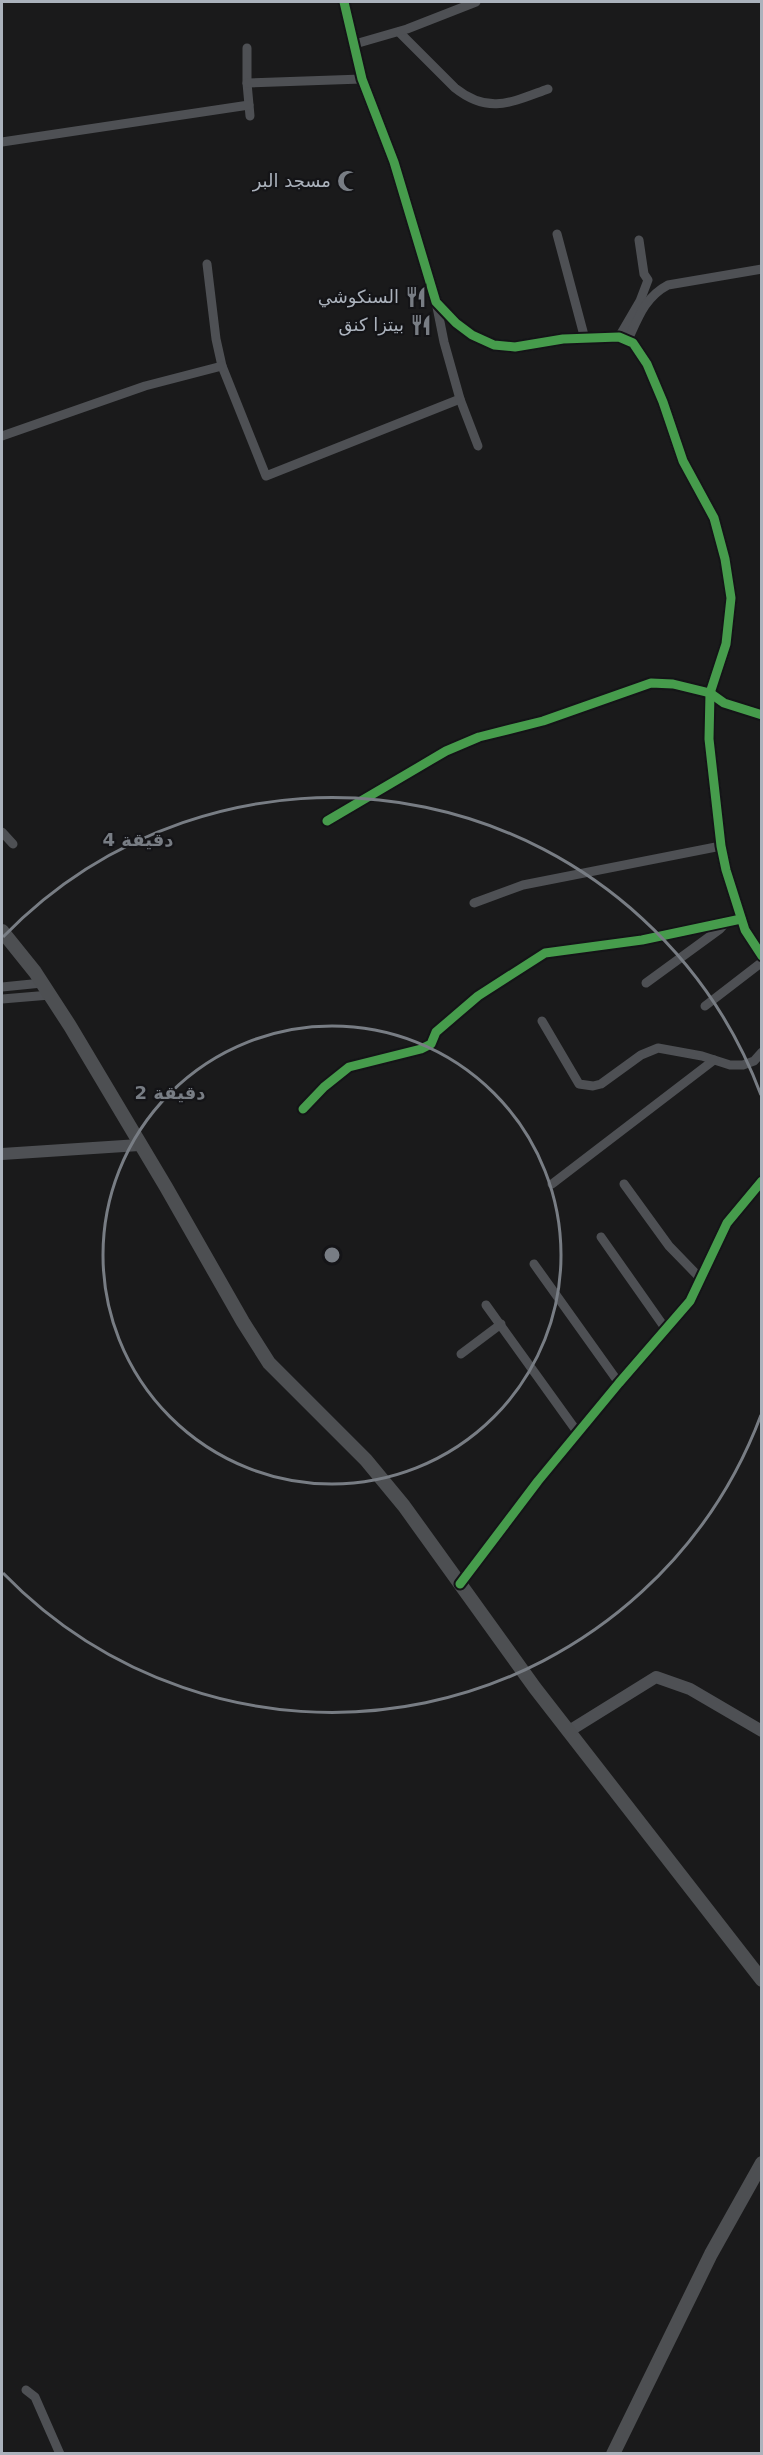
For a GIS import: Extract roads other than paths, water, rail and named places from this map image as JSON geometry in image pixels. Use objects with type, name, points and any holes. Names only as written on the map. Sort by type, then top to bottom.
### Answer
[{"type":"main road","points":[[2,931],[46,989],[269,1363],[366,1460],[404,1506],[569,1731],[762,1980]]},
{"type":"main road","points":[[613,2454],[711,2254],[759,2172]]},
{"type":"street","points":[[344,2],[362,79],[394,162],[436,302],[439,324],[460,399],[478,446]]},
{"type":"street","points":[[355,44],[399,32],[476,2]]},
{"type":"street","points":[[399,32],[455,88],[489,105],[500,105],[548,89]]},
{"type":"street","points":[[247,48],[250,116]]},
{"type":"street","points":[[247,83],[362,79]]},
{"type":"street","points":[[2,142],[249,105]]},
{"type":"street","points":[[557,234],[585,339]]},
{"type":"street","points":[[623,339],[648,280],[639,240]]},
{"type":"street","points":[[207,264],[216,339],[222,366],[266,476],[460,399]]},
{"type":"street","points":[[623,339],[646,303],[656,292],[668,285],[762,269]]},
{"type":"street","points":[[436,302],[456,323],[472,335],[494,345],[515,347],[563,339],[623,339],[637,348],[647,364],[683,461],[714,518],[725,559],[730,598],[726,644],[710,693],[709,739],[721,846],[726,870],[745,930],[762,956]]},
{"type":"street","points":[[2,436],[145,386],[222,366]]},
{"type":"street","points":[[327,821],[446,751],[479,737],[543,721],[651,683],[673,684],[710,693],[724,703],[762,715]]},
{"type":"street","points":[[2,832],[12,844]]},
{"type":"street","points":[[474,903],[523,885],[721,846]]},
{"type":"street","points":[[303,1109],[324,1087],[350,1067],[431,1044],[436,1032],[478,996],[545,953],[642,940],[741,919]]},
{"type":"street","points":[[646,983],[720,929],[727,921]]},
{"type":"street","points":[[705,1006],[762,962]]},
{"type":"street","points":[[3,987],[46,989],[2,998],[3,987]]},
{"type":"street","points":[[542,1021],[579,1084],[593,1086],[601,1084],[641,1055],[658,1048],[702,1056],[730,1065],[742,1065],[754,1061],[762,1052]]},
{"type":"street","points":[[552,1184],[714,1060]]},
{"type":"street","points":[[2,1154],[140,1145]]},
{"type":"street","points":[[460,1584],[502,1527],[578,1433],[690,1301],[702,1280],[727,1223],[762,1182]]},
{"type":"street","points":[[624,1184],[669,1246],[702,1280]]},
{"type":"street","points":[[602,1237],[665,1328]]},
{"type":"street","points":[[534,1264],[619,1383]]},
{"type":"street","points":[[486,1305],[578,1433]]},
{"type":"street","points":[[461,1354],[501,1324]]},
{"type":"street","points":[[569,1731],[656,1677],[690,1689],[762,1731]]},
{"type":"street","points":[[26,2390],[35,2397],[60,2454]]},
{"type":"place","name":"مسجد البر","points":[[348,181]]},
{"type":"place","name":"السنكوشي","points":[[416,297]]},
{"type":"place","name":"بيتزا كنق","points":[[421,325]]}]
